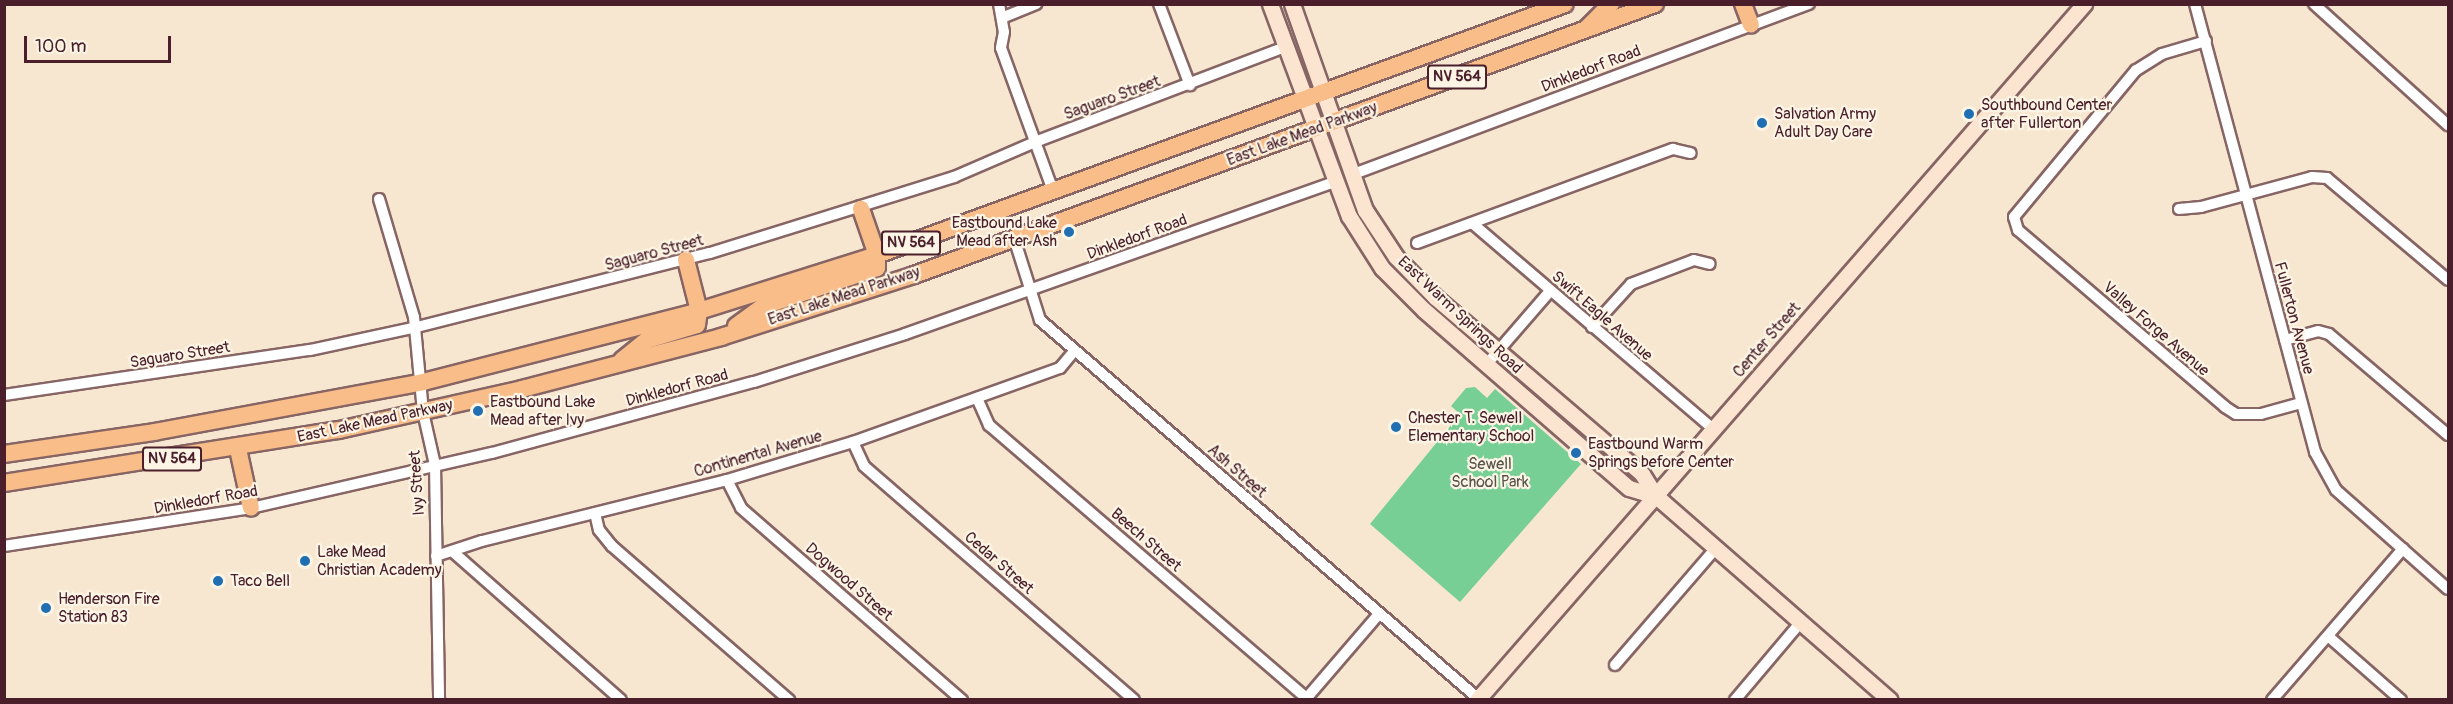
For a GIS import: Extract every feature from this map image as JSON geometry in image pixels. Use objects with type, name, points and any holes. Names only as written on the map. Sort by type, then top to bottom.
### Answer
[{"type":"main road","name":"East Lake Mead Parkway","points":[[4,454],[154,432],[423,382],[699,311],[877,255],[1565,4]]},
{"type":"main road","points":[[1582,33],[1611,4]]},
{"type":"main road","name":"East Lake Mead Parkway","points":[[4,483],[238,449],[423,412],[721,337],[1014,238],[1582,33],[1655,4]]},
{"type":"main road","points":[[1743,4],[1751,25]]},
{"type":"main road","points":[[721,337],[764,306],[872,273],[879,263],[861,209]]},
{"type":"main road","points":[[616,365],[647,340],[697,325],[699,311],[686,260]]},
{"type":"main road","points":[[238,449],[251,508]]},
{"type":"street","points":[[999,4],[1004,16],[1001,48],[1053,191]]},
{"type":"street","points":[[1004,16],[1036,4]]},
{"type":"street","points":[[1159,4],[1190,85]]},
{"type":"street","name":"East Warm Springs Road","points":[[1270,4],[1336,181],[1359,234],[1382,268],[1486,365],[1629,488],[1656,496]]},
{"type":"street","name":"East Warm Springs Road","points":[[1292,4],[1365,210],[1396,257],[1499,351],[1642,474],[1656,496],[1886,698]]},
{"type":"street","name":"Dinkledorf Road","points":[[1351,175],[1809,4]]},
{"type":"street","name":"Center Street","points":[[1479,699],[2084,4]]},
{"type":"street","name":"Fullerton Avenue","points":[[2195,4],[2301,403],[2325,475],[2336,490],[2448,589]]},
{"type":"street","points":[[2314,4],[2448,125]]},
{"type":"street","name":"Valley Forge Avenue","points":[[2206,41],[2162,54],[2136,70],[2015,211],[2014,217],[2018,230],[2225,407],[2236,414],[2261,414],[2301,403]]},
{"type":"street","name":"Saguaro Street","points":[[4,395],[298,351],[413,328],[686,260],[861,209],[954,177],[1035,142],[1285,47]]},
{"type":"street","points":[[1417,243],[1673,149],[1691,153]]},
{"type":"street","points":[[2179,209],[2247,195],[2312,177],[2327,178],[2448,280]]},
{"type":"street","name":"Dinkledorf Road","points":[[4,546],[251,508],[435,465],[754,382],[1030,291],[1336,181]]},
{"type":"street","name":"Ivy Street","points":[[379,199],[414,317],[413,328],[423,382],[423,412],[435,465],[439,699]]},
{"type":"street","name":"Swift Eagle Avenue","points":[[1472,223],[1714,430]]},
{"type":"street","name":"Ash Street","points":[[1014,238],[1040,320],[1479,699]]},
{"type":"street","points":[[1592,327],[1631,284],[1694,260],[1710,264]]},
{"type":"street","points":[[1486,365],[1550,291]]},
{"type":"street","points":[[2285,340],[2318,331],[2329,334],[2448,435]]},
{"type":"street","name":"Continental Avenue","points":[[436,556],[727,480],[853,442],[1059,368],[1075,350]]},
{"type":"street","name":"Beech Street","points":[[977,398],[989,425],[1305,699]]},
{"type":"street","name":"Cedar Street","points":[[853,442],[864,466],[1134,699]]},
{"type":"street","name":"Dogwood Street","points":[[727,480],[741,508],[962,699]]},
{"type":"street","points":[[595,513],[599,530],[612,546],[789,699]]},
{"type":"street","points":[[1615,665],[1716,548]]},
{"type":"street","points":[[2272,699],[2403,549]]},
{"type":"street","points":[[452,552],[621,699]]},
{"type":"street","points":[[1305,699],[1379,614]]},
{"type":"street","points":[[1735,699],[1801,622]]},
{"type":"street","points":[[2328,636],[2401,699]]},
{"type":"green space","name":"Sewell School Park","points":[[1475,387],[1487,398],[1495,389],[1581,464],[1460,602],[1370,524],[1460,414],[1451,406],[1466,388]]},
{"type":"place","name":"Southbound Center after Fullerton","points":[[1969,114]]},
{"type":"place","name":"Salvation Army Adult Day Care","points":[[1762,123]]},
{"type":"place","name":"Eastbound Lake Mead after Ash","points":[[1069,232]]},
{"type":"place","name":"Eastbound Lake Mead after Ivy","points":[[478,411]]},
{"type":"place","name":"Chester T. Sewell Elementary School","points":[[1396,427]]},
{"type":"place","name":"Eastbound Warm Springs before Center","points":[[1576,453]]},
{"type":"place","name":"Lake Mead Christian Academy","points":[[305,561]]},
{"type":"place","name":"Taco Bell","points":[[218,581]]},
{"type":"place","name":"Henderson Fire Station 83","points":[[46,608]]}]
